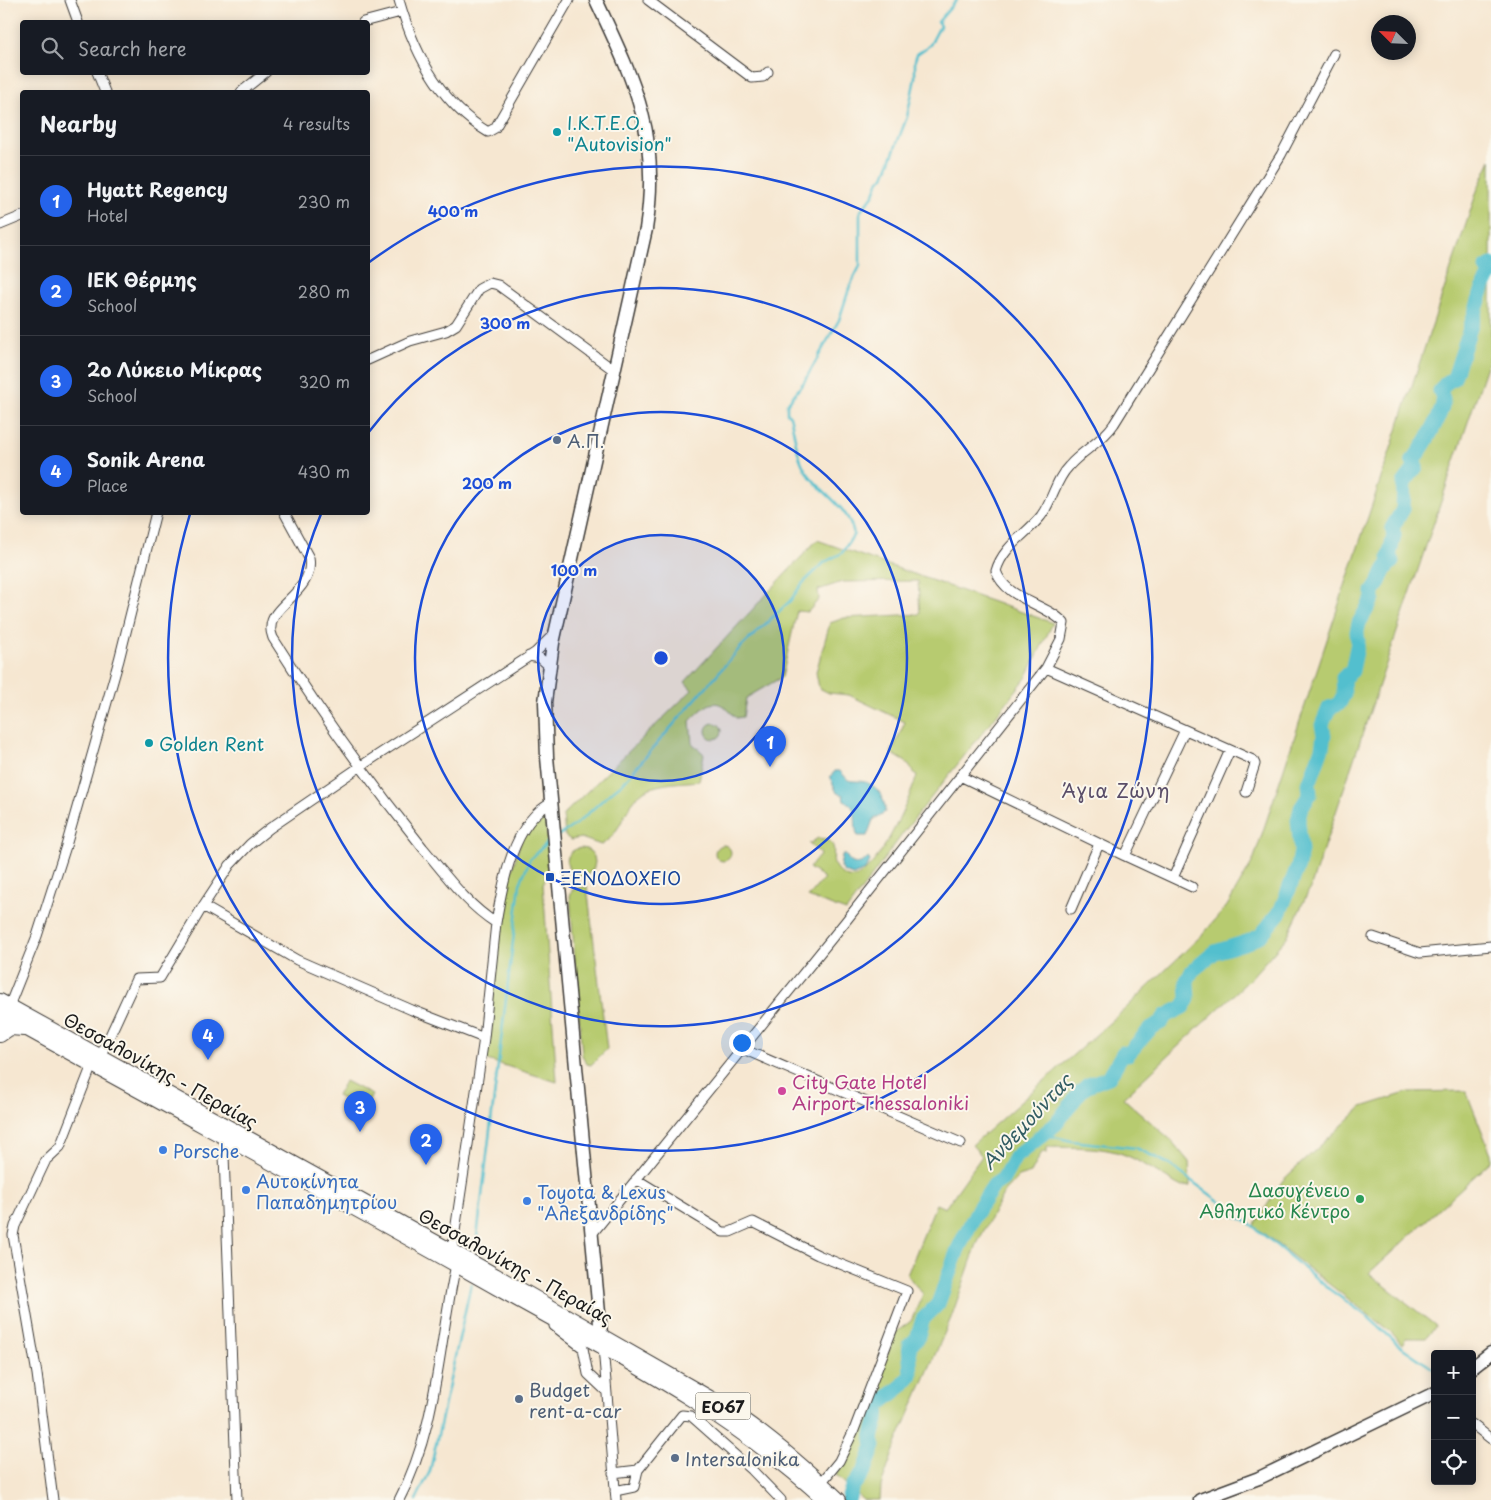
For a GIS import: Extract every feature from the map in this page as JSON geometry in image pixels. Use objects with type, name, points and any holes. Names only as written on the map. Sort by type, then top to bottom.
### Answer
[{"type":"main road","name":"Θεσσαλονίκης - Περαίας","points":[[2,1011],[457,1260],[491,1284],[516,1298],[602,1341],[729,1410],[781,1449],[821,1483],[832,1498]]},
{"type":"main road","name":"Θεσσαλονίκης - Περαίας","points":[[2,1011],[27,1029],[96,1061],[228,1140],[457,1260],[486,1270],[602,1341],[742,1432],[832,1498]]},
{"type":"main road","points":[[0,1035],[10,1028],[27,1029]]},
{"type":"street","points":[[70,0],[77,20]]},
{"type":"street","points":[[399,0],[401,12],[422,60],[444,96],[488,132],[495,128],[569,0]]},
{"type":"street","points":[[596,0],[629,70],[639,98],[645,122],[651,167],[652,194],[646,229],[555,633],[545,702],[546,739],[553,819],[616,1496],[634,1487],[638,1470],[673,1423],[682,1415],[691,1416],[757,1475],[781,1500]]},
{"type":"street","points":[[648,0],[752,78],[763,77],[768,72]]},
{"type":"street","points":[[370,20],[401,12]]},
{"type":"street","points":[[592,1234],[743,1049],[1046,668],[1061,639],[1064,623],[1059,618],[1021,597],[1001,581],[996,571],[999,562],[1011,546],[1041,516],[1061,475],[1075,459],[1100,441],[1114,424],[1281,155],[1334,54]]},
{"type":"street","points":[[98,75],[104,90]]},
{"type":"street","points":[[244,90],[262,75]]},
{"type":"street","points":[[0,225],[20,217]]},
{"type":"street","points":[[370,359],[410,341],[456,325],[479,289],[490,283],[498,285],[614,371]]},
{"type":"street","points":[[2,1011],[22,972],[37,936],[66,846],[119,660],[155,515]]},
{"type":"street","points":[[286,515],[309,558],[310,564],[302,585],[274,617],[270,626],[273,638],[343,744],[399,818],[460,893],[471,905],[496,924]]},
{"type":"street","points":[[53,1500],[37,1374],[13,1235],[14,1226],[46,1160],[56,1152],[65,1138],[96,1061],[136,979],[160,978],[230,865],[250,844],[361,766],[529,656],[542,647],[555,633]]},
{"type":"street","points":[[529,656],[540,658],[549,666]]},
{"type":"street","points":[[1046,668],[1255,762],[1246,792]]},
{"type":"street","points":[[1125,856],[1185,730]]},
{"type":"street","points":[[1172,878],[1230,750]]},
{"type":"street","points":[[960,776],[1192,887]]},
{"type":"street","points":[[399,1500],[419,1456],[435,1396],[440,1350],[457,1260],[496,924],[503,887],[519,838],[537,812],[552,803]]},
{"type":"street","points":[[1071,909],[1099,844]]},
{"type":"street","points":[[203,906],[297,960],[412,1010],[484,1038]]},
{"type":"street","points":[[1373,937],[1420,953],[1491,946]]},
{"type":"street","points":[[743,1049],[961,1143]]},
{"type":"street","points":[[228,1140],[224,1155],[237,1500]]},
{"type":"street","points":[[636,1179],[723,1232],[730,1232],[753,1222],[818,1255],[907,1291],[854,1430],[839,1461],[821,1483]]},
{"type":"street","points":[[516,1298],[583,1348],[588,1374],[606,1391]]},
{"type":"street","points":[[1476,1365],[1491,1353]]},
{"type":"street","points":[[1200,1500],[1258,1478],[1431,1395]]},
{"type":"street","points":[[1476,1427],[1491,1439]]},
{"type":"street","points":[[614,1472],[638,1470]]},
{"type":"green space","points":[[1491,160],[1491,354],[1311,886],[1287,937],[1248,981],[1123,1098],[1170,1139],[1189,1162],[1190,1186],[1182,1187],[1138,1161],[1112,1151],[1090,1148],[1047,1147],[1047,1153],[1042,1152],[1031,1173],[1018,1177],[1004,1192],[977,1244],[951,1318],[897,1442],[881,1486],[880,1500],[863,1500],[836,1475],[857,1432],[896,1332],[911,1321],[923,1294],[907,1275],[936,1204],[945,1208],[982,1156],[972,1145],[1125,1009],[1204,933],[1227,906],[1253,861],[1478,188]]},
{"type":"green space","points":[[817,540],[1053,623],[1026,678],[907,828],[846,911],[808,897],[824,878],[809,868],[821,854],[809,844],[818,838],[826,839],[833,845],[833,862],[841,874],[848,877],[858,875],[869,867],[890,837],[917,776],[906,762],[891,753],[905,722],[849,695],[829,693],[819,688],[816,672],[830,623],[844,618],[920,614],[918,581],[842,582],[818,590],[819,599],[808,612],[797,611],[782,677],[746,698],[743,717],[736,718],[723,706],[713,703],[708,705],[690,721],[692,743],[704,754],[699,781],[664,784],[644,791],[632,803],[614,834],[601,845],[581,838],[571,840],[565,836],[563,815],[692,690],[685,682]]},
{"type":"green space","points":[[711,723],[717,723],[722,728],[720,737],[711,739],[706,734],[706,728]]},
{"type":"green space","points":[[545,816],[550,868],[543,884],[557,1082],[484,1059],[504,898],[521,840],[535,817]]},
{"type":"green space","points":[[720,845],[726,845],[731,850],[729,859],[720,861],[715,856],[715,850]]},
{"type":"green space","points":[[581,848],[591,852],[595,862],[591,872],[581,876],[571,872],[567,862],[571,852]]},
{"type":"green space","points":[[587,886],[607,1049],[591,1065],[587,1064],[582,1055],[570,896],[572,890]]},
{"type":"green space","points":[[345,1081],[372,1095],[364,1110],[337,1096]]},
{"type":"green space","name":"Δασυγένειο Αθλητικό Κέντρο","points":[[1466,1091],[1491,1154],[1491,1161],[1369,1273],[1436,1326],[1426,1338],[1406,1338],[1402,1344],[1391,1332],[1254,1226],[1283,1180],[1362,1107],[1409,1092]]},
{"type":"water","points":[[835,771],[840,771],[848,780],[872,785],[881,795],[885,812],[873,820],[867,836],[858,836],[856,832],[853,807],[844,801],[843,795],[837,793],[830,777]]},
{"type":"water","points":[[842,855],[846,855],[850,861],[856,864],[868,858],[870,861],[865,870],[853,875],[844,872],[840,867]]},
{"type":"waterway","points":[[559,835],[576,824],[622,784],[739,649],[790,601],[802,584],[825,562],[842,553],[854,534],[851,524],[840,507],[806,471],[798,451],[790,416],[787,413],[787,404],[804,382],[839,320],[850,286],[860,266],[860,212],[874,194],[879,180],[884,177],[907,117],[915,78],[917,54],[930,45],[940,26],[938,22],[957,0]]},
{"type":"waterway","name":"Ανθεμούντας","points":[[848,1500],[852,1487],[865,1470],[874,1446],[872,1438],[877,1421],[878,1405],[902,1386],[911,1375],[909,1345],[917,1339],[923,1319],[938,1304],[958,1249],[978,1209],[994,1185],[1003,1179],[1015,1157],[1056,1124],[1080,1092],[1088,1085],[1109,1077],[1123,1053],[1128,1054],[1151,1028],[1162,1022],[1165,1016],[1183,1007],[1188,999],[1187,981],[1192,971],[1215,952],[1250,941],[1261,935],[1280,912],[1298,866],[1301,851],[1298,820],[1301,808],[1310,794],[1309,784],[1322,748],[1324,735],[1322,725],[1329,708],[1339,704],[1344,694],[1343,678],[1352,671],[1358,642],[1357,632],[1359,623],[1373,598],[1373,591],[1384,571],[1393,562],[1389,557],[1394,535],[1392,528],[1403,509],[1404,483],[1416,467],[1412,460],[1426,441],[1440,413],[1443,399],[1440,391],[1446,383],[1454,378],[1484,285],[1490,275],[1486,268],[1491,265]]},
{"type":"waterway","points":[[477,1237],[520,884],[530,859],[550,840]]},
{"type":"waterway","points":[[1042,1134],[1072,1141],[1136,1148],[1167,1163],[1230,1209],[1237,1217],[1247,1221],[1329,1289],[1368,1317],[1400,1346],[1431,1367]]},
{"type":"waterway","points":[[416,1500],[430,1471],[471,1284]]},
{"type":"place","name":"I.Κ.Τ.Ε.Ο. \"Autovision\"","points":[[557,132]]},
{"type":"place","name":"Α.Π.","points":[[557,440]]},
{"type":"place","name":"Golden Rent","points":[[149,743]]},
{"type":"place","name":"Hyatt Regency","points":[[770,767]]},
{"type":"place","name":"ΞΕΝΟΔΟΧΕΙΟ","points":[[550,877]]},
{"type":"place","name":"Sonik Arena","points":[[208,1060]]},
{"type":"place","name":"City Gate Hotel Airport Thessaloniki","points":[[782,1091]]},
{"type":"place","name":"2ο Λύκειο Μίκρας","points":[[360,1132]]},
{"type":"place","name":"Porsche","points":[[163,1150]]},
{"type":"place","name":"ΙΕΚ Θέρμης","points":[[426,1165]]},
{"type":"place","name":"Αυτοκίνητα Παπαδημητρίου","points":[[246,1190]]},
{"type":"place","name":"Δασυγένειο Αθλητικό Κέντρο","points":[[1360,1199]]},
{"type":"place","name":"Toyota & Lexus \"Αλεξανδρίδης\"","points":[[527,1201]]},
{"type":"place","name":"Budget rent-a-car","points":[[519,1399]]},
{"type":"place","name":"Intersalonika","points":[[675,1458]]},
{"type":"district","name":"Άγια Ζώνη","points":[[1116,790]]}]
